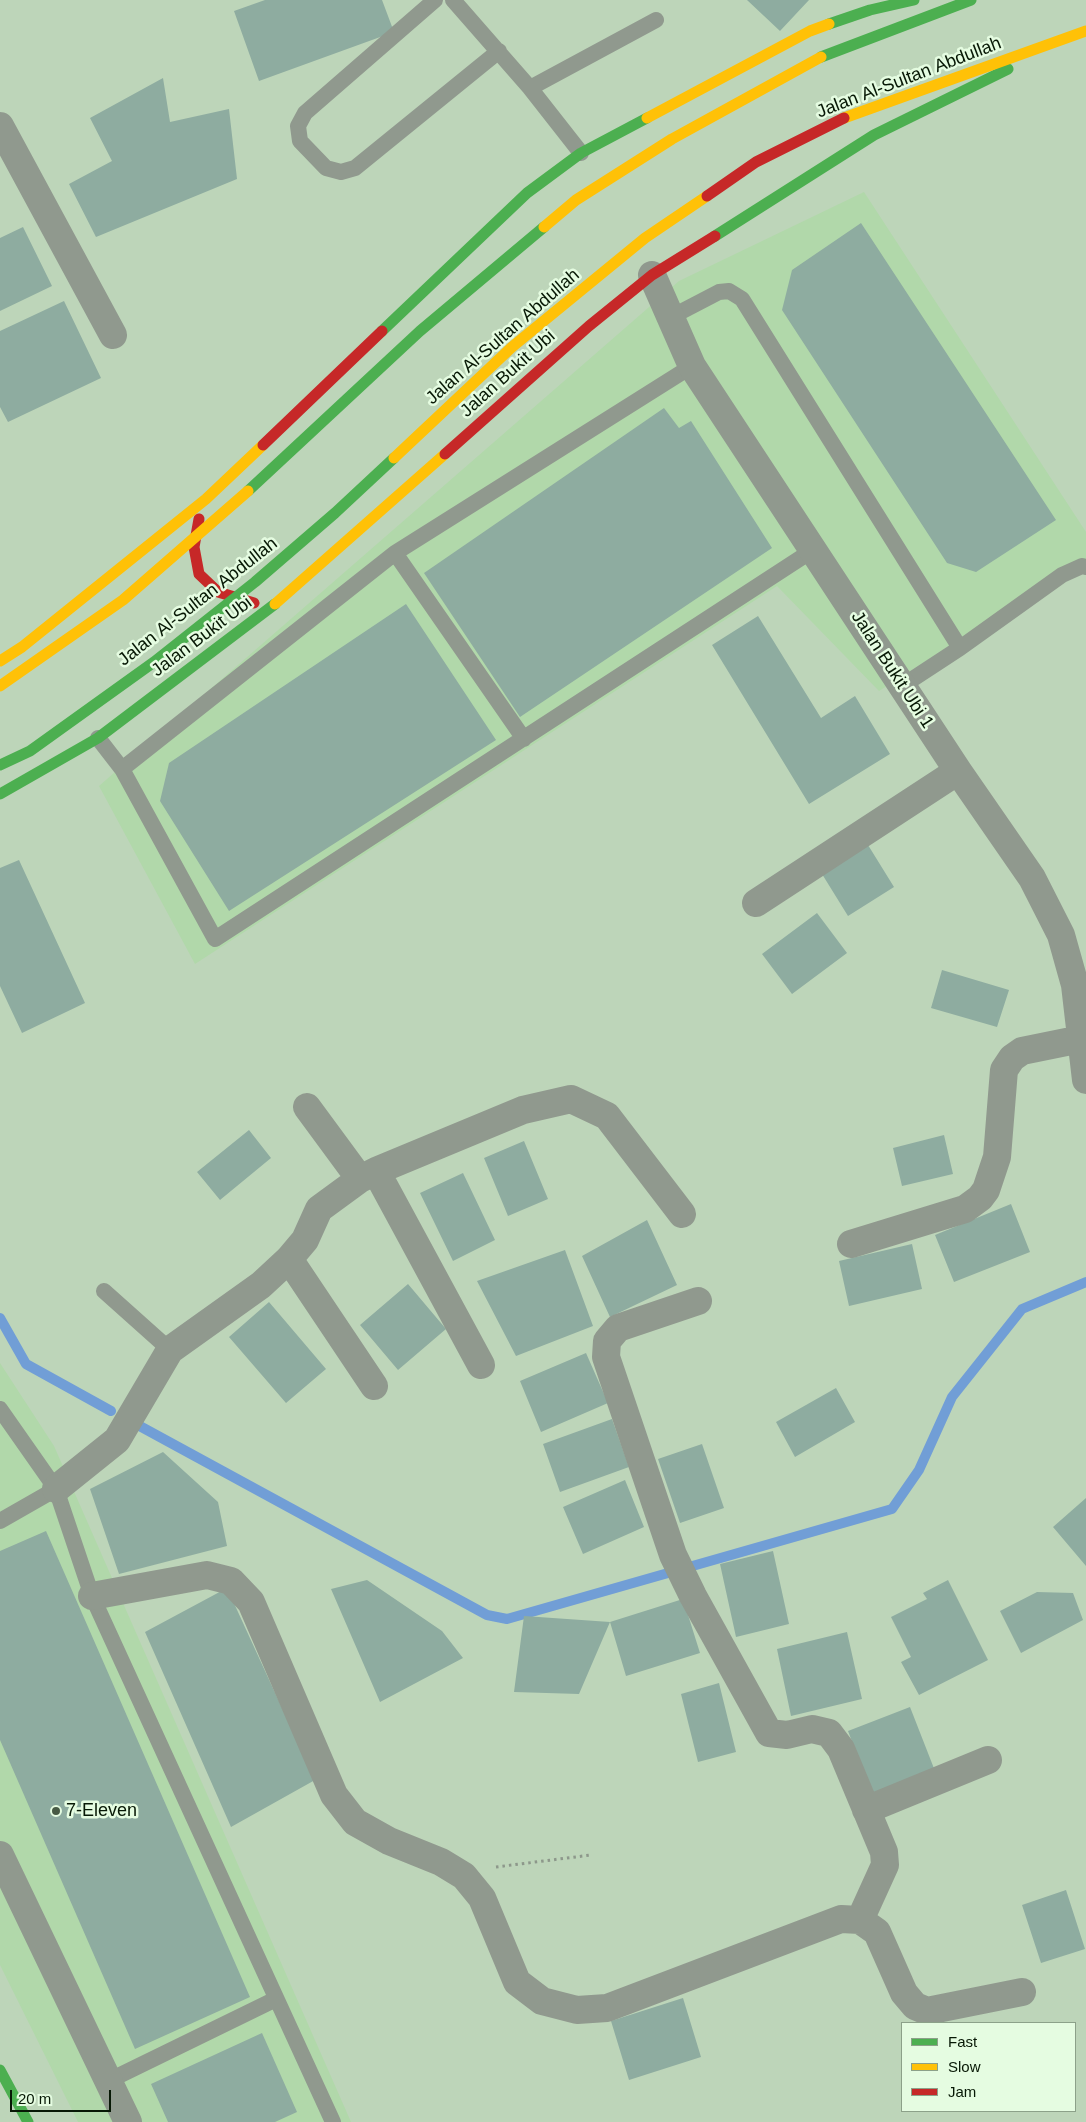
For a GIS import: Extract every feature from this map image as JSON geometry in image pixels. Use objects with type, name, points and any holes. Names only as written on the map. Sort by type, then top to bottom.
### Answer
[{"type":"street","points":[[0,661],[22,647],[206,499],[527,193],[581,153],[810,31],[867,5],[914,0]]},
{"type":"street","points":[[0,686],[123,600],[229,508],[420,331],[576,200],[672,139],[821,58],[970,0]]},
{"type":"street","name":"Jalan Al-Sultan Abdullah","points":[[0,765],[30,751],[154,662],[256,582],[335,513],[512,347],[645,238],[756,162],[844,118],[1081,33]]},
{"type":"street","name":"Jalan Bukit Ubi","points":[[0,794],[98,738],[284,597],[589,326],[652,275],[874,135],[1081,33]]},
{"type":"street","points":[[0,126],[112,335]]},
{"type":"street","name":"Jalan Bukit Ubi 1","points":[[652,275],[692,366],[958,771],[1032,878],[1061,935],[1081,982],[1081,1039],[1086,1080]]},
{"type":"street","points":[[206,499],[198,523],[194,546],[199,574],[218,592],[250,603],[284,597]]},
{"type":"street","points":[[756,903],[958,771]]},
{"type":"street","points":[[851,1244],[965,1209],[980,1198],[986,1190],[997,1157],[1004,1070],[1012,1058],[1022,1051],[1081,1039]]},
{"type":"street","points":[[56,1489],[117,1440],[170,1350],[261,1285],[289,1259],[305,1240],[319,1209],[368,1175],[523,1110],[571,1099],[606,1116],[682,1214]]},
{"type":"street","points":[[306,1107],[368,1175],[481,1365]]},
{"type":"street","points":[[289,1259],[374,1386]]},
{"type":"street","points":[[698,1301],[618,1328],[607,1341],[606,1357],[673,1555],[693,1596],[770,1733],[786,1735],[812,1728],[829,1733],[841,1749],[884,1852],[884,1865],[860,1920]]},
{"type":"street","points":[[92,1596],[207,1576],[232,1581],[251,1602],[334,1795],[355,1822],[389,1841],[441,1862],[464,1876],[482,1898],[517,1982],[542,2001],[577,2010],[607,2008],[841,1919],[860,1920],[877,1932],[904,1993],[914,2006],[928,2011],[1022,1992]]},
{"type":"street","points":[[866,1810],[988,1760]]},
{"type":"street","points":[[0,1855],[128,2122]]},
{"type":"street","points":[[0,2070],[28,2122]]},
{"type":"lane","points":[[435,0],[305,113],[298,126],[300,141],[326,168],[341,172],[355,168],[498,52]]},
{"type":"lane","points":[[453,0],[530,88],[581,153]]},
{"type":"lane","points":[[530,88],[656,20]]},
{"type":"lane","points":[[671,317],[719,292],[729,290],[742,299],[960,648]]},
{"type":"lane","points":[[122,769],[395,553],[692,366]]},
{"type":"lane","points":[[98,738],[122,769],[215,939],[813,550]]},
{"type":"lane","points":[[395,553],[524,739]]},
{"type":"lane","points":[[902,686],[960,648],[1062,575],[1082,566],[1086,567]]},
{"type":"lane","points":[[104,1291],[170,1350]]},
{"type":"lane","points":[[0,1408],[56,1489],[92,1596],[333,2122]]},
{"type":"lane","points":[[0,1521],[56,1489]]},
{"type":"lane","points":[[108,2081],[276,1999]]},
{"type":"path","points":[[464,1876],[499,1866],[591,1855]]},
{"type":"shaded area","points":[[864,192],[1086,532],[1086,559],[879,691],[777,586],[195,964],[99,786],[679,281]]},
{"type":"shaded area","points":[[0,1363],[54,1446],[351,2122],[78,2122],[0,1965]]},
{"type":"building","points":[[265,0],[382,0],[394,32],[259,81],[234,11]]},
{"type":"building","points":[[747,0],[809,0],[780,31]]},
{"type":"building","points":[[163,78],[170,122],[229,109],[237,179],[96,237],[69,184],[112,161],[90,118]]},
{"type":"building","points":[[861,223],[1056,520],[976,572],[947,563],[782,310],[792,270]]},
{"type":"building","points":[[23,227],[52,286],[0,311],[0,238]]},
{"type":"building","points":[[64,301],[101,378],[8,422],[0,407],[0,331]]},
{"type":"building","points":[[664,408],[679,428],[691,421],[772,548],[520,717],[424,573]]},
{"type":"building","points":[[406,604],[496,740],[229,911],[160,801],[169,763]]},
{"type":"building","points":[[758,616],[821,718],[855,696],[890,754],[809,804],[712,645]]},
{"type":"building","points":[[868,845],[894,887],[848,916],[822,874]]},
{"type":"building","points":[[19,860],[85,1003],[22,1033],[0,986],[0,868]]},
{"type":"building","points":[[817,913],[847,953],[792,994],[762,954]]},
{"type":"building","points":[[942,970],[1009,990],[997,1027],[931,1008]]},
{"type":"building","points":[[249,1130],[271,1158],[220,1200],[197,1172]]},
{"type":"building","points":[[944,1135],[953,1174],[902,1186],[893,1148]]},
{"type":"building","points":[[524,1141],[548,1199],[508,1216],[484,1158]]},
{"type":"building","points":[[463,1173],[495,1240],[453,1261],[420,1193]]},
{"type":"building","points":[[1011,1204],[1030,1252],[954,1282],[935,1235]]},
{"type":"building","points":[[647,1220],[677,1285],[610,1317],[582,1256]]},
{"type":"building","points":[[912,1244],[922,1289],[849,1306],[839,1261]]},
{"type":"building","points":[[565,1250],[593,1326],[516,1356],[477,1281]]},
{"type":"building","points":[[408,1284],[446,1329],[398,1370],[360,1325]]},
{"type":"building","points":[[269,1302],[326,1369],[286,1403],[229,1337]]},
{"type":"building","points":[[586,1353],[608,1403],[541,1432],[520,1381]]},
{"type":"building","points":[[836,1388],[855,1422],[795,1457],[776,1422]]},
{"type":"building","points":[[612,1419],[629,1467],[560,1492],[543,1444]]},
{"type":"building","points":[[702,1444],[724,1508],[680,1523],[658,1459]]},
{"type":"building","points":[[163,1452],[218,1502],[227,1546],[119,1574],[90,1489]]},
{"type":"building","points":[[625,1480],[644,1527],[583,1554],[563,1507]]},
{"type":"building","points":[[1086,1498],[1086,1566],[1053,1527]]},
{"type":"building","points":[[46,1531],[250,1997],[135,2049],[0,1740],[0,1551]]},
{"type":"building","points":[[773,1551],[789,1624],[736,1637],[720,1564]]},
{"type":"building","points":[[367,1580],[442,1631],[463,1658],[380,1702],[331,1589]]},
{"type":"building","points":[[948,1580],[988,1660],[919,1695],[901,1662],[911,1657],[891,1617],[927,1599],[923,1593]]},
{"type":"building","points":[[227,1588],[315,1780],[231,1827],[145,1632]]},
{"type":"building","points":[[1037,1592],[1073,1593],[1083,1620],[1021,1653],[1000,1611]]},
{"type":"building","points":[[683,1599],[700,1653],[626,1676],[610,1622]]},
{"type":"building","points":[[524,1616],[610,1622],[579,1694],[514,1692]]},
{"type":"building","points":[[847,1632],[862,1699],[791,1716],[777,1649]]},
{"type":"building","points":[[719,1683],[736,1752],[698,1762],[681,1694]]},
{"type":"building","points":[[910,1707],[935,1771],[873,1796],[848,1731]]},
{"type":"building","points":[[1066,1890],[1085,1949],[1041,1963],[1022,1905]]},
{"type":"building","points":[[683,1998],[701,2057],[629,2080],[611,2021]]},
{"type":"building","points":[[262,2033],[297,2112],[275,2122],[168,2122],[151,2084]]},
{"type":"waterway","points":[[136,1424],[487,1615],[507,1619],[892,1509],[919,1470],[952,1397],[1022,1309],[1086,1282]]},
{"type":"waterway","points":[[0,1318],[26,1364],[111,1411]]},
{"type":"traffic: fast","points":[[829,24],[870,10],[914,0]]},
{"type":"traffic: fast","points":[[821,57],[971,0]]},
{"type":"traffic: fast","points":[[715,236],[874,135],[1008,69]]},
{"type":"traffic: fast","points":[[382,331],[527,193],[581,153],[647,118]]},
{"type":"traffic: fast","points":[[248,491],[420,331],[544,227]]},
{"type":"traffic: fast","points":[[0,765],[30,751],[154,662],[255,582],[335,513],[394,458]]},
{"type":"traffic: fast","points":[[0,794],[98,738],[275,604]]},
{"type":"traffic: fast","points":[[0,2070],[28,2122]]},
{"type":"traffic: slow","points":[[647,118],[810,31],[829,24]]},
{"type":"traffic: slow","points":[[844,118],[1086,31]]},
{"type":"traffic: slow","points":[[544,227],[576,200],[672,139],[821,57]]},
{"type":"traffic: slow","points":[[394,458],[512,347],[645,238],[707,196]]},
{"type":"traffic: slow","points":[[0,661],[22,647],[206,499],[263,445]]},
{"type":"traffic: slow","points":[[275,604],[445,454]]},
{"type":"traffic: slow","points":[[0,686],[123,600],[248,491]]},
{"type":"traffic: jam","points":[[707,196],[756,162],[844,118]]},
{"type":"traffic: jam","points":[[445,454],[589,326],[652,275],[715,236]]},
{"type":"traffic: jam","points":[[263,445],[382,331]]},
{"type":"traffic: jam","points":[[199,519],[194,547],[199,574],[218,592],[254,603]]},
{"type":"place","name":"7-Eleven","points":[[56,1811]]}]
